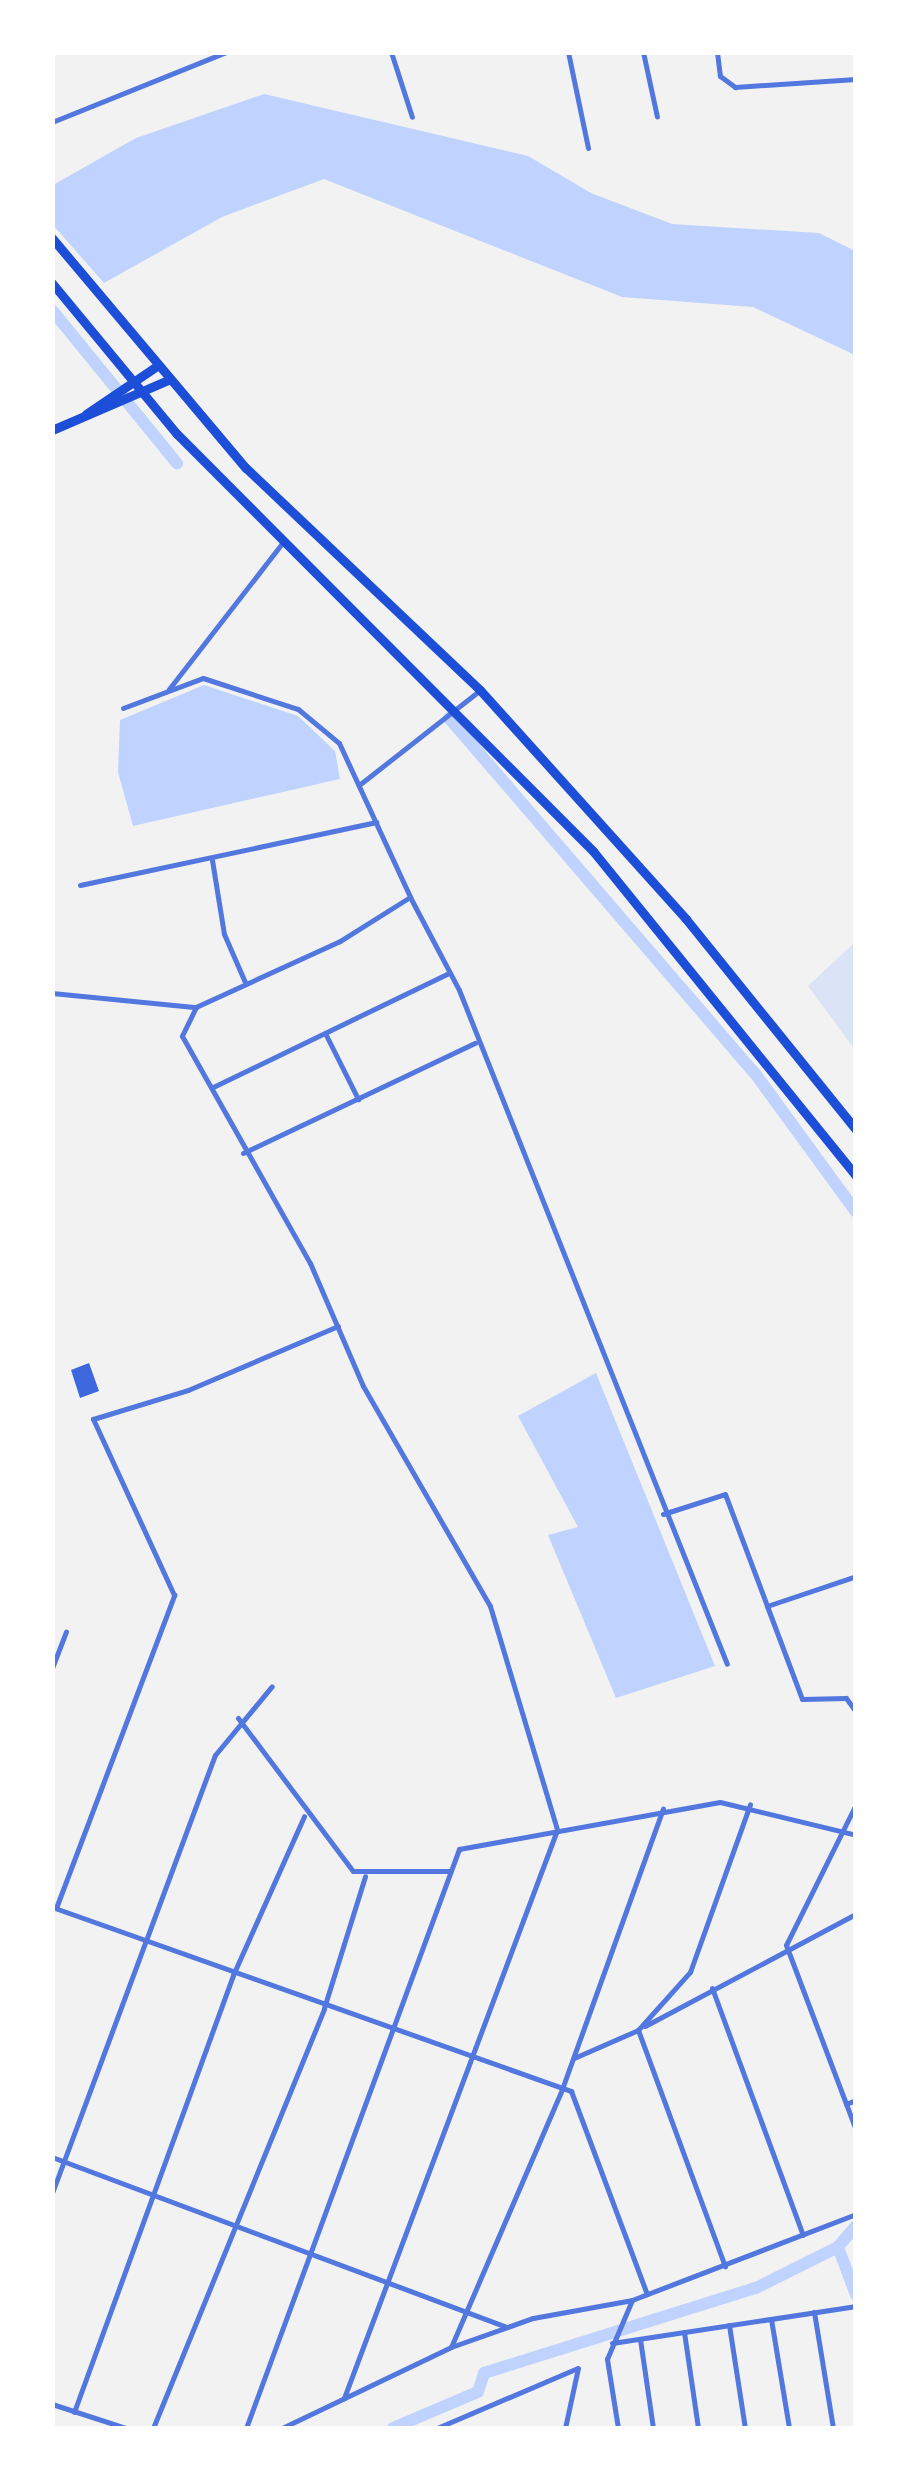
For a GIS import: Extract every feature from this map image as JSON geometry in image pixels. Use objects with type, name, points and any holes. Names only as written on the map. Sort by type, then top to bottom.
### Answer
[{"type":"main road","points":[[52,238],[246,468],[480,690],[686,919],[856,1130]]},
{"type":"main road","points":[[52,283],[144,392],[284,540],[457,706],[594,851],[856,1176]]},
{"type":"main road","points":[[86,414],[106,396],[157,366]]},
{"type":"main road","points":[[52,430],[113,407],[168,380]]},
{"type":"street","points":[[52,122],[226,52]]},
{"type":"street","points":[[392,52],[412,116]]},
{"type":"street","points":[[568,52],[588,148]]},
{"type":"street","points":[[643,52],[657,117]]},
{"type":"street","points":[[717,52],[720,76],[734,87],[856,79]]},
{"type":"street","points":[[168,692],[284,540]]},
{"type":"street","points":[[123,708],[203,678],[298,709],[339,743],[410,897],[450,972],[663,1514],[727,1664]]},
{"type":"street","points":[[359,786],[480,690]]},
{"type":"street","points":[[80,885],[376,822]]},
{"type":"street","points":[[212,859],[224,934],[244,982]]},
{"type":"street","points":[[52,993],[196,1007],[340,941],[410,897]]},
{"type":"street","points":[[214,1087],[450,972]]},
{"type":"street","points":[[196,1007],[182,1036],[214,1087],[242,1153],[504,1637],[557,1830],[475,2063],[344,2398]]},
{"type":"street","points":[[325,1034],[358,1099]]},
{"type":"street","points":[[242,1153],[475,1042]]},
{"type":"street","points":[[338,1326],[188,1390],[93,1419],[174,1594],[54,1908],[393,2034],[571,2091],[648,2294]]},
{"type":"street","points":[[663,1514],[725,1494],[802,1698],[846,1698],[856,1712]]},
{"type":"street","points":[[768,1606],[856,1576]]},
{"type":"street","points":[[52,1668],[66,1632]]},
{"type":"street","points":[[52,2193],[215,1755],[238,1718],[272,1686]]},
{"type":"street","points":[[238,1718],[304,1816],[364,1876],[450,1872]]},
{"type":"street","points":[[638,2030],[690,1972],[750,1804]]},
{"type":"street","points":[[246,2428],[317,2252],[458,1849],[663,1809],[750,1804],[856,1835]]},
{"type":"street","points":[[856,1804],[837,1828],[786,1945],[856,2130]]},
{"type":"street","points":[[451,2346],[562,2089],[663,1809]]},
{"type":"street","points":[[74,2412],[233,1974],[304,1816]]},
{"type":"street","points":[[153,2428],[324,2008],[364,1876]]},
{"type":"street","points":[[573,2059],[638,2030],[786,1945],[856,1914]]},
{"type":"street","points":[[712,1988],[803,2235]]},
{"type":"street","points":[[638,2030],[725,2266]]},
{"type":"street","points":[[846,2104],[856,2100]]},
{"type":"street","points":[[52,2156],[236,2227],[317,2252],[506,2327]]},
{"type":"street","points":[[282,2428],[451,2346],[506,2327],[632,2300],[856,2214]]},
{"type":"street","points":[[618,2428],[612,2343],[632,2300]]},
{"type":"street","points":[[612,2343],[856,2306]]},
{"type":"street","points":[[814,2312],[833,2428]]},
{"type":"street","points":[[772,2319],[789,2428]]},
{"type":"street","points":[[729,2325],[744,2428]]},
{"type":"street","points":[[684,2332],[698,2428]]},
{"type":"street","points":[[640,2339],[653,2428]]},
{"type":"street","points":[[437,2428],[578,2368],[565,2428]]},
{"type":"street","points":[[52,2404],[126,2428]]},
{"type":"shaded area","points":[[855,942],[855,1050],[808,986]]},
{"type":"water","points":[[264,94],[528,156],[591,193],[672,224],[819,233],[855,251],[855,355],[753,307],[622,297],[324,179],[222,217],[104,283],[53,225],[53,185],[136,138]]},
{"type":"water","points":[[204,685],[298,716],[335,751],[340,779],[133,826],[118,772],[120,720]]},
{"type":"water","points":[[596,1373],[715,1666],[616,1698],[548,1535],[578,1527],[518,1416]]},
{"type":"building","points":[[89,1363],[99,1391],[80,1398],[71,1370]]},
{"type":"waterway","points":[[52,310],[177,463]]},
{"type":"waterway","points":[[449,718],[754,1072],[856,1212]]},
{"type":"waterway","points":[[856,2226],[838,2247],[856,2295]]},
{"type":"waterway","points":[[393,2428],[478,2392],[484,2373],[756,2288],[838,2247]]}]
